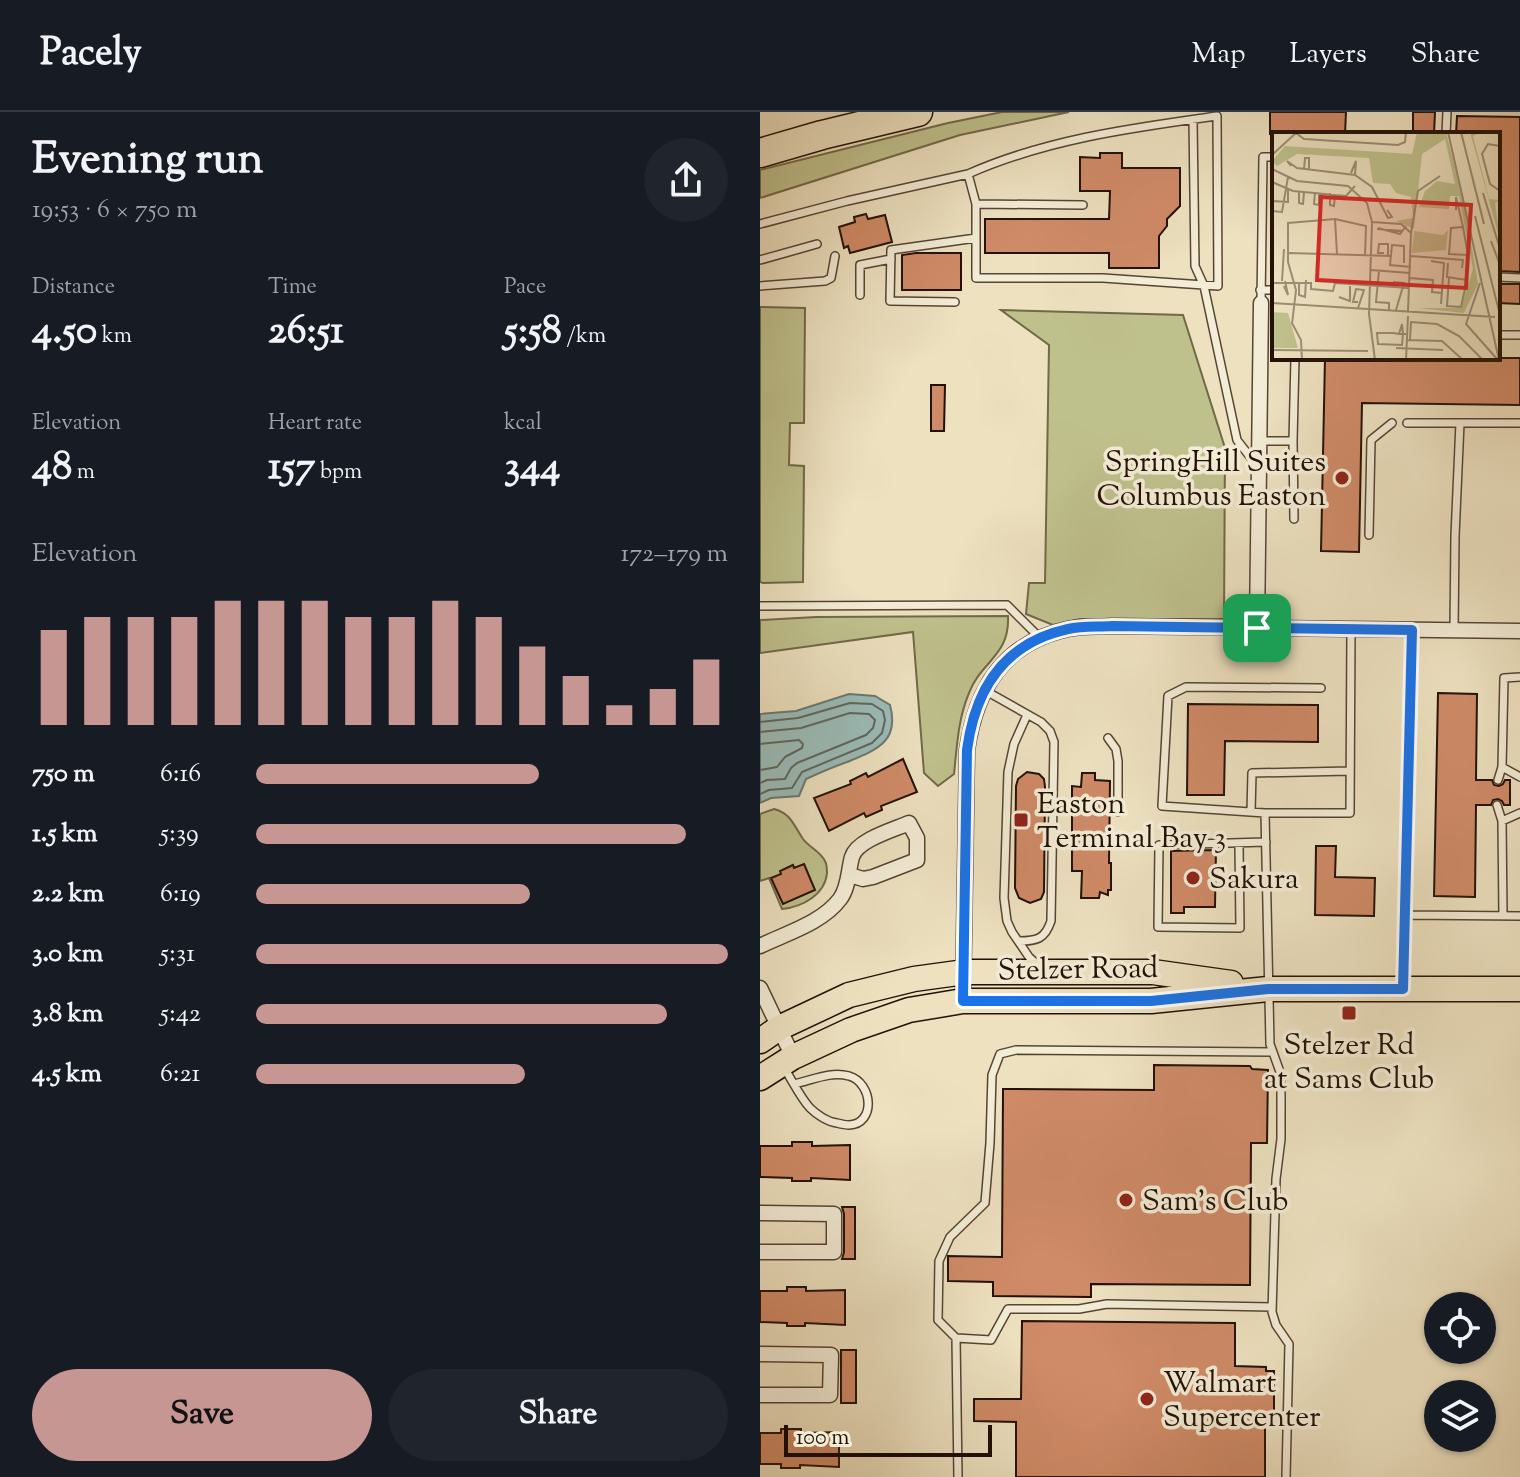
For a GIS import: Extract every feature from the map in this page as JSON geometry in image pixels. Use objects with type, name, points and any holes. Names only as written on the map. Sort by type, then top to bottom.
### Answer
[{"type":"highway","points":[[760,153],[918,112]]},
{"type":"main road","name":"Stelzer Road","points":[[769,1034],[849,995],[914,979],[965,972],[1153,972],[1268,989]]},
{"type":"main road","name":"Stelzer Road","points":[[760,1078],[790,1069],[851,1030],[909,1010],[963,1001],[1151,1001],[1268,989],[1520,989]]},
{"type":"street","points":[[1257,628],[1261,297]]},
{"type":"street","points":[[963,1001],[969,734],[984,690],[995,671],[1018,652],[1040,638],[1070,629],[1112,626],[1520,631]]},
{"type":"street","points":[[760,946],[822,916],[842,897],[850,875],[852,854],[860,845],[909,823],[917,838],[917,860],[873,877],[863,879],[850,875]]},
{"type":"street","points":[[760,988],[769,1034],[790,1069]]},
{"type":"street","points":[[760,1213],[834,1214],[834,1252],[760,1252]]},
{"type":"street","points":[[760,1354],[831,1355],[830,1395],[760,1395]]},
{"type":"lane","points":[[1446,132],[1447,112]]},
{"type":"lane","points":[[760,224],[968,174],[1002,159],[1102,133],[1217,116],[1218,286],[1103,278],[976,278],[976,204],[968,174]]},
{"type":"lane","points":[[1193,120],[1195,266],[1204,286],[1237,440],[1259,469]]},
{"type":"lane","points":[[1272,157],[1263,157],[1261,297],[1272,291]]},
{"type":"lane","points":[[1262,192],[1272,192]]},
{"type":"lane","points":[[976,204],[1083,205]]},
{"type":"lane","points":[[955,302],[890,301],[891,250],[976,238]]},
{"type":"lane","points":[[760,260],[817,244]]},
{"type":"lane","points":[[760,286],[825,281],[831,278],[835,256]]},
{"type":"lane","points":[[860,295],[860,265],[891,259]]},
{"type":"lane","points":[[1500,277],[1520,278]]},
{"type":"lane","points":[[1294,519],[1295,360]]},
{"type":"lane","points":[[1369,535],[1371,440],[1392,423]]},
{"type":"lane","points":[[1407,423],[1520,423]]},
{"type":"lane","points":[[1454,630],[1460,423]]},
{"type":"lane","points":[[1260,441],[1293,441]]},
{"type":"lane","points":[[760,606],[1007,605],[1040,638]]},
{"type":"lane","points":[[1321,688],[1186,687],[1168,696],[1162,806],[1265,813],[1350,813],[1351,629]]},
{"type":"lane","points":[[1403,989],[1412,630]]},
{"type":"lane","points":[[1498,780],[1502,767],[1504,678],[1520,677]]},
{"type":"lane","points":[[984,690],[1041,722],[1050,731],[1054,742],[1051,921],[1047,932],[1041,937],[1019,941]]},
{"type":"lane","points":[[1027,715],[1014,744],[1008,772],[1004,898],[1012,932],[1036,965],[1048,972]]},
{"type":"lane","points":[[1108,738],[1116,749],[1118,761],[1118,812]]},
{"type":"lane","points":[[1502,767],[1520,777]]},
{"type":"lane","points":[[1251,812],[1252,773],[1350,771]]},
{"type":"lane","points":[[1497,805],[1502,821],[1503,916]]},
{"type":"lane","points":[[1265,813],[1268,989],[1272,1052],[1280,1072],[1281,1139],[1276,1179],[1272,1307],[1276,1325],[1289,1344],[1286,1477]]},
{"type":"lane","points":[[1502,821],[1520,813]]},
{"type":"lane","points":[[1239,844],[1240,928],[1158,927],[1159,845],[1266,842]]},
{"type":"lane","points":[[1405,915],[1520,916]]},
{"type":"lane","points":[[1272,1052],[1016,1050],[1000,1054],[992,1075],[985,1203],[950,1237],[939,1261],[938,1320],[956,1338],[991,1340],[1008,1309],[1079,1309],[1107,1304],[1272,1307]]},
{"type":"lane","points":[[790,1069],[852,1077],[863,1085],[869,1096],[868,1112],[859,1122],[850,1125],[830,1122],[811,1109],[790,1069]]},
{"type":"lane","points":[[956,1338],[958,1477]]},
{"type":"green space","points":[[1002,112],[1069,112],[960,135],[760,198],[760,170]]},
{"type":"green space","points":[[760,307],[805,308],[804,423],[790,423],[789,465],[804,466],[803,582],[760,582]]},
{"type":"green space","points":[[1001,310],[1183,315],[1225,448],[1224,619],[1080,619],[1053,625],[1026,614],[1029,583],[1045,583],[1049,345]]},
{"type":"green space","points":[[1008,616],[1000,650],[974,682],[965,703],[954,774],[938,786],[924,773],[913,632],[760,653],[760,620]]},
{"type":"green space","points":[[774,809],[788,817],[803,839],[823,858],[827,868],[825,881],[817,894],[797,906],[782,909],[769,878],[760,881],[760,814]]},
{"type":"water","points":[[849,694],[875,696],[890,705],[892,728],[883,743],[806,779],[799,796],[771,798],[760,803],[760,714],[796,711]]},
{"type":"building","points":[[1270,112],[1346,112],[1345,132],[1270,134]]},
{"type":"building","points":[[1413,112],[1435,112],[1434,132],[1413,132]]},
{"type":"building","points":[[1457,116],[1520,117],[1520,272],[1500,271],[1500,132],[1456,132]]},
{"type":"building","points":[[1100,153],[1122,153],[1122,168],[1180,168],[1180,206],[1167,219],[1167,226],[1159,236],[1159,268],[1109,268],[1109,253],[985,253],[985,219],[1109,219],[1110,191],[1080,191],[1080,157],[1100,158]]},
{"type":"building","points":[[866,214],[868,219],[885,215],[892,242],[850,253],[848,246],[844,248],[839,227],[855,222],[854,217]]},
{"type":"building","points":[[961,253],[961,290],[902,290],[902,255]]},
{"type":"building","points":[[1500,284],[1520,284],[1520,304],[1500,303]]},
{"type":"building","name":"SpringHill Suites Columbus Easton","points":[[1520,358],[1520,405],[1362,403],[1359,552],[1321,551],[1325,360]]},
{"type":"building","points":[[931,385],[945,385],[944,431],[931,431]]},
{"type":"building","points":[[1438,693],[1477,694],[1476,780],[1492,780],[1494,785],[1499,786],[1510,780],[1510,805],[1504,805],[1498,799],[1493,800],[1491,805],[1476,805],[1475,897],[1434,896]]},
{"type":"building","points":[[1188,704],[1318,705],[1318,742],[1225,741],[1224,795],[1187,795]]},
{"type":"building","points":[[903,759],[917,792],[829,831],[814,798],[851,784],[850,781],[866,773],[868,777]]},
{"type":"building","points":[[1027,772],[1039,774],[1044,779],[1045,787],[1044,892],[1041,899],[1030,903],[1019,898],[1015,888],[1016,786],[1018,779]]},
{"type":"building","points":[[1082,773],[1095,773],[1095,780],[1110,781],[1111,890],[1108,890],[1108,895],[1100,892],[1099,898],[1081,898],[1082,871],[1072,871],[1072,786],[1081,787]]},
{"type":"building","points":[[1316,846],[1336,846],[1335,877],[1375,878],[1374,916],[1315,915]]},
{"type":"building","name":"Sakura","points":[[1216,850],[1215,907],[1184,907],[1184,913],[1171,913],[1171,851]]},
{"type":"building","points":[[804,864],[815,890],[783,904],[771,878],[793,865],[794,868]]},
{"type":"building","name":"Sam's Club","points":[[1154,1065],[1250,1066],[1252,1069],[1268,1070],[1267,1143],[1251,1143],[1250,1285],[1091,1284],[1091,1297],[993,1296],[993,1282],[948,1281],[948,1256],[1002,1257],[1003,1089],[1154,1090]]},
{"type":"building","points":[[792,1142],[812,1142],[812,1146],[850,1145],[850,1180],[811,1178],[811,1181],[792,1181],[792,1178],[760,1177],[760,1146],[792,1146]]},
{"type":"building","points":[[842,1207],[855,1207],[855,1259],[842,1259]]},
{"type":"building","points":[[787,1287],[806,1287],[806,1291],[845,1290],[845,1325],[805,1323],[805,1326],[787,1326],[787,1323],[760,1322],[760,1291],[787,1291]]},
{"type":"building","name":"Walmart Supercenter","points":[[1022,1321],[1235,1323],[1235,1366],[1266,1367],[1266,1371],[1274,1371],[1274,1427],[1265,1427],[1265,1477],[1016,1477],[1016,1422],[974,1421],[974,1399],[1021,1399]]},
{"type":"building","points":[[841,1350],[856,1350],[856,1403],[841,1403]]},
{"type":"building","points":[[781,1429],[801,1429],[801,1433],[839,1432],[839,1467],[800,1465],[800,1468],[781,1468],[781,1464],[760,1464],[760,1433],[781,1433]]},
{"type":"place","name":"SpringHill Suites Columbus Easton","points":[[1342,478]]},
{"type":"place","name":"Easton Terminal Bay 3","points":[[1021,820]]},
{"type":"place","name":"Sakura","points":[[1193,878]]},
{"type":"place","name":"Stelzer Rd at Sams Club","points":[[1349,1013]]},
{"type":"place","name":"Sam's Club","points":[[1126,1200]]},
{"type":"place","name":"Walmart Supercenter","points":[[1147,1399]]},
{"type":"route","points":[[1112,626],[1257,628],[1412,630],[1403,989],[1268,989],[1151,1001],[963,1001],[967,750],[969,734],[984,690],[995,671],[1040,638],[1070,629],[1112,626]]}]
